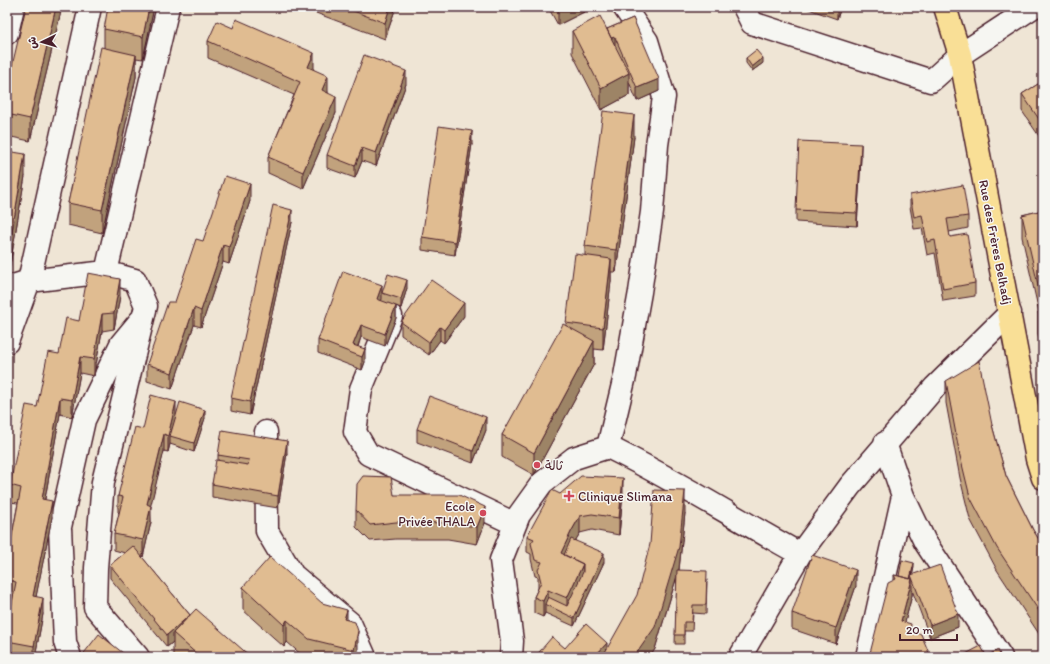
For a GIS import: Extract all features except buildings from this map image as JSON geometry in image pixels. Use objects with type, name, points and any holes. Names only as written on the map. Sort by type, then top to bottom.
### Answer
[{"type":"main road","name":"Rue des Frères Belhadj","points":[[945,7],[960,55],[1037,459],[1043,478]]},
{"type":"street","points":[[7,33],[12,7]]},
{"type":"street","points":[[7,342],[29,281],[90,7]]},
{"type":"street","points":[[106,272],[168,7]]},
{"type":"street","points":[[608,447],[625,376],[640,292],[664,97],[646,41],[624,7]]},
{"type":"street","points":[[744,7],[752,23],[931,81],[960,55],[1033,7]]},
{"type":"street","points":[[7,288],[29,281],[106,272],[135,280],[146,306],[103,482],[96,568],[95,606],[138,657]]},
{"type":"street","points":[[398,300],[361,389],[355,432],[368,454],[515,524]]},
{"type":"street","points":[[740,657],[800,554],[850,486],[935,387],[1010,313]]},
{"type":"street","points":[[70,657],[65,642],[60,527],[84,420],[121,344],[144,317]]},
{"type":"street","points":[[266,432],[267,531],[293,575],[350,623],[365,657]]},
{"type":"street","points":[[885,444],[903,496],[925,542],[1001,657]]},
{"type":"street","points":[[511,657],[512,641],[501,560],[519,515],[542,483],[574,458],[608,447],[650,468],[734,518],[800,554]]},
{"type":"street","points":[[867,657],[903,496]]},
{"type":"place","name":"ثالة","points":[[537,465]]},
{"type":"place","name":"Clinique Slimana","points":[[569,496]]},
{"type":"place","name":"Ecole Privée THALA","points":[[483,513]]}]
